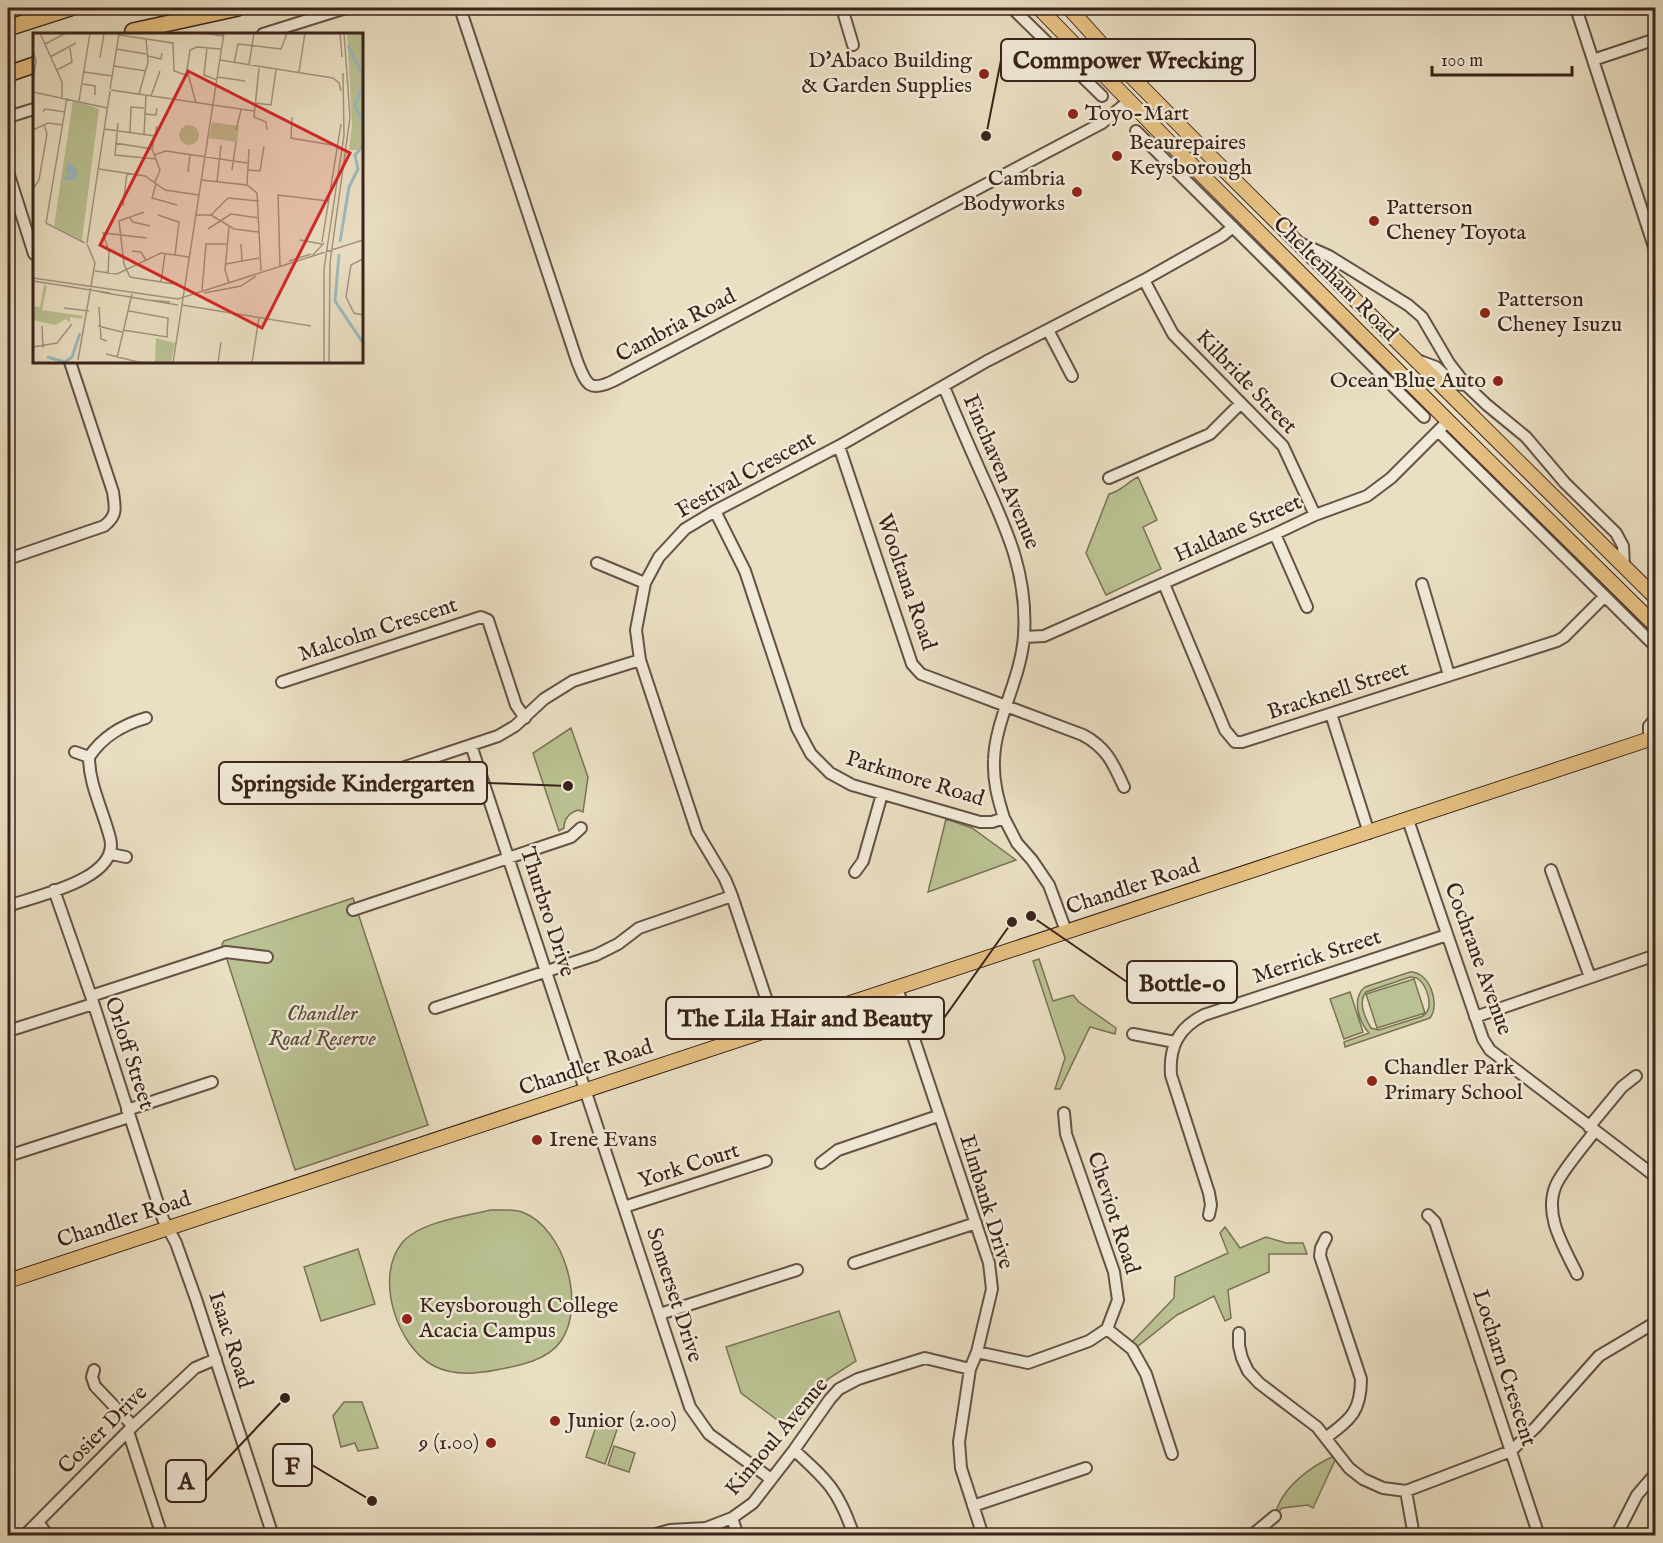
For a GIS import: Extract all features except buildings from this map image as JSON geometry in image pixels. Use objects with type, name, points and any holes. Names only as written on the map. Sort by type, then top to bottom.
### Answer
[{"type":"highway","points":[[8,28],[70,8]]},
{"type":"highway","points":[[128,33],[200,8]]},
{"type":"highway","points":[[128,33],[238,8]]},
{"type":"highway","points":[[8,74],[33,65]]},
{"type":"main road","name":"Cheltenham Road","points":[[1039,8],[1443,426],[1656,626]]},
{"type":"main road","name":"Cheltenham Road","points":[[1069,8],[1140,85],[1294,240],[1656,598]]},
{"type":"main road","points":[[1129,101],[1140,85]]},
{"type":"main road","points":[[1442,386],[1451,409],[1443,426]]},
{"type":"main road","name":"Chandler Road","points":[[8,1281],[1652,739]]},
{"type":"street","points":[[266,33],[346,8]]},
{"type":"street","name":"Cambria Road","points":[[460,8],[577,361],[585,381],[592,386],[602,387],[1102,123],[1129,101]]},
{"type":"street","points":[[842,8],[853,45]]},
{"type":"street","points":[[1012,8],[1102,96]]},
{"type":"street","points":[[1576,8],[1656,253]]},
{"type":"street","points":[[1593,60],[1656,39]]},
{"type":"street","points":[[1075,70],[1099,71]]},
{"type":"street","points":[[8,117],[33,109]]},
{"type":"street","name":"Cheltenham Road","points":[[1136,131],[1424,417]]},
{"type":"street","points":[[1170,164],[1172,145]]},
{"type":"street","points":[[8,172],[33,251]]},
{"type":"street","name":"Festival Crescent","points":[[776,1028],[732,896],[725,879],[697,832],[640,660],[636,630],[645,583],[659,557],[685,529],[716,511],[1144,280],[1222,236],[1233,227]]},
{"type":"street","name":"Cheltenham Road","points":[[1294,240],[1329,256],[1422,317],[1449,363],[1466,385],[1486,405],[1526,437],[1565,483],[1616,532],[1623,546],[1624,567]]},
{"type":"street","name":"Kilbride Street","points":[[1144,280],[1173,334],[1283,446],[1315,515]]},
{"type":"street","points":[[1048,330],[1072,376]]},
{"type":"street","points":[[1416,360],[1436,367],[1453,383],[1466,385]]},
{"type":"street","points":[[8,559],[104,526],[112,519],[115,509],[113,492],[70,363]]},
{"type":"street","name":"Finchaven Avenue","points":[[944,387],[1017,556],[1023,591],[1024,637],[1017,676],[996,740],[993,759],[994,777],[1004,818]]},
{"type":"street","points":[[1109,478],[1210,434],[1241,403]]},
{"type":"street","name":"Cheltenham Road","points":[[1443,426],[1605,597],[1656,647]]},
{"type":"street","name":"Haldane Street","points":[[1024,637],[1044,636],[1315,515],[1367,496],[1391,478],[1443,426]]},
{"type":"street","name":"Wooltana Road","points":[[839,446],[912,664],[916,670],[921,674],[1083,735],[1099,744],[1113,763],[1124,786]]},
{"type":"street","name":"Parkmore Road","points":[[716,511],[748,577],[803,741],[817,760],[840,780],[882,794],[980,822],[992,822],[1004,818],[1017,843],[1046,880],[1066,931]]},
{"type":"street","points":[[1275,534],[1308,607]]},
{"type":"street","points":[[597,563],[645,583]]},
{"type":"street","name":"Bracknell Street","points":[[1164,584],[1225,730],[1235,742],[1242,742],[1331,714],[1557,640],[1564,637],[1605,597]]},
{"type":"street","points":[[1422,584],[1449,675]]},
{"type":"street","name":"Malcolm Crescent","points":[[282,682],[480,617],[488,621],[516,705],[525,718]]},
{"type":"street","points":[[360,782],[498,736],[525,718],[544,699],[573,681],[640,660]]},
{"type":"street","points":[[1331,714],[1369,833]]},
{"type":"street","points":[[8,906],[85,879],[106,863],[111,854],[111,840],[89,772],[89,757],[112,732],[146,718]]},
{"type":"street","points":[[1652,739],[1649,726],[1656,718]]},
{"type":"street","name":"Thurbro Drive","points":[[471,745],[586,1090]]},
{"type":"street","points":[[75,752],[89,757]]},
{"type":"street","points":[[855,872],[863,861],[882,794]]},
{"type":"street","name":"Cochrane Avenue","points":[[1408,820],[1475,1017],[1490,1050],[1656,1177]]},
{"type":"street","points":[[353,910],[570,837],[581,828]]},
{"type":"street","points":[[111,854],[126,857]]},
{"type":"street","points":[[1551,870],[1590,977]]},
{"type":"street","name":"Orloff Street","points":[[54,890],[163,1219],[168,1227]]},
{"type":"street","points":[[435,1008],[596,955],[618,944],[639,928],[732,896]]},
{"type":"street","name":"Merrick Street","points":[[1175,1042],[1182,1031],[1204,1015],[1447,935]]},
{"type":"street","points":[[8,1032],[226,952],[267,957]]},
{"type":"street","points":[[1475,1017],[1656,955]]},
{"type":"street","name":"Elmbank Drive","points":[[897,988],[989,1263],[992,1289],[977,1352],[970,1369],[959,1442],[961,1468],[983,1536]]},
{"type":"street","points":[[1132,1034],[1175,1042],[1170,1060],[1171,1075],[1209,1193],[1211,1205],[1209,1215]]},
{"type":"street","points":[[1577,1274],[1558,1236],[1551,1205],[1556,1184],[1622,1087],[1636,1076]]},
{"type":"street","points":[[8,1156],[212,1082]]},
{"type":"street","name":"Somerset Drive","points":[[586,1090],[690,1407],[709,1434],[771,1479]]},
{"type":"street","name":"Cheviot Road","points":[[1064,1113],[1066,1134],[1114,1272],[1118,1300],[1107,1329]]},
{"type":"street","points":[[821,1163],[838,1150],[938,1116]]},
{"type":"street","name":"York Court","points":[[624,1207],[766,1161]]},
{"type":"street","name":"Locharn Crescent","points":[[1428,1215],[1435,1222],[1539,1536]]},
{"type":"street","points":[[854,1263],[976,1223]]},
{"type":"street","name":"Isaac Road","points":[[168,1227],[176,1243],[216,1359],[273,1536]]},
{"type":"street","points":[[1326,1238],[1320,1256],[1361,1379],[1361,1394],[1357,1408],[1348,1421],[1327,1437]]},
{"type":"street","points":[[660,1314],[797,1270]]},
{"type":"street","points":[[1239,1333],[1239,1346],[1248,1371],[1259,1383],[1300,1413],[1327,1437],[1349,1468],[1363,1479],[1383,1488],[1406,1491],[1511,1451],[1536,1427],[1599,1356],[1656,1322]]},
{"type":"street","points":[[977,1352],[1028,1363],[1089,1341],[1107,1329],[1132,1349],[1146,1374],[1172,1454]]},
{"type":"street","name":"Cosier Drive","points":[[24,1536],[130,1428],[195,1368],[216,1359]]},
{"type":"street","name":"Kinnoul Avenue","points":[[649,1536],[670,1530],[706,1528],[732,1518],[753,1503],[839,1389],[858,1380],[924,1359],[970,1369]]},
{"type":"street","points":[[94,1370],[92,1377],[95,1386],[130,1428],[162,1536]]},
{"type":"street","points":[[794,1450],[832,1487],[854,1536]]},
{"type":"street","points":[[973,1506],[1086,1468]]},
{"type":"street","points":[[1616,1536],[1637,1495],[1656,1473]]},
{"type":"street","points":[[1406,1491],[1414,1536]]},
{"type":"street","points":[[1251,1536],[1275,1516]]},
{"type":"street","points":[[732,1518],[738,1536]]},
{"type":"street","points":[[38,1522],[48,1536]]},
{"type":"green space","points":[[1138,477],[1157,520],[1143,527],[1161,569],[1106,595],[1086,553],[1109,494]]},
{"type":"green space","points":[[571,728],[588,777],[583,812],[578,810],[570,814],[565,821],[564,828],[559,831],[533,753]]},
{"type":"green space","points":[[946,819],[972,828],[1016,860],[928,892]]},
{"type":"green space","name":"Chandler Road Reserve","points":[[353,898],[428,1125],[295,1170],[222,944],[224,941]]},
{"type":"green space","points":[[1039,959],[1053,1001],[1073,995],[1079,1002],[1116,1028],[1115,1034],[1090,1027],[1060,1089],[1055,1089],[1065,1058],[1033,961]]},
{"type":"green space","points":[[1410,972],[1417,973],[1428,982],[1431,989],[1434,997],[1433,1012],[1430,1018],[1345,1047],[1344,1042],[1369,1033],[1362,1023],[1357,1003],[1365,987]],"holes":[[[1410,977],[1417,978],[1424,986],[1428,997],[1427,1012],[1423,1016],[1379,1030],[1371,1028],[1362,1005],[1366,992]]]},
{"type":"green space","points":[[1414,979],[1425,1013],[1377,1028],[1366,994]]},
{"type":"green space","points":[[1350,992],[1363,1032],[1344,1039],[1330,999]]},
{"type":"green space","points":[[491,1210],[522,1212],[537,1221],[550,1234],[560,1250],[571,1289],[572,1308],[568,1326],[555,1348],[532,1362],[481,1372],[465,1373],[441,1369],[421,1357],[409,1344],[400,1328],[390,1292],[390,1274],[394,1257],[402,1243],[420,1230],[444,1221]]},
{"type":"green space","points":[[1225,1227],[1240,1248],[1266,1237],[1286,1243],[1303,1243],[1307,1254],[1269,1254],[1269,1272],[1228,1290],[1231,1318],[1225,1321],[1214,1296],[1177,1315],[1137,1347],[1132,1342],[1174,1298],[1175,1277],[1228,1253],[1220,1233]]},
{"type":"green space","points":[[358,1249],[375,1304],[321,1321],[304,1267]]},
{"type":"green space","points":[[839,1311],[856,1361],[828,1379],[792,1431],[741,1393],[726,1347]]},
{"type":"green space","points":[[344,1402],[362,1402],[378,1448],[358,1451],[355,1443],[341,1447],[333,1416]]},
{"type":"green space","points":[[599,1417],[619,1424],[605,1464],[586,1457]]},
{"type":"green space","points":[[614,1446],[635,1453],[629,1472],[608,1465]]},
{"type":"green space","points":[[1338,1454],[1313,1508],[1308,1505],[1282,1508],[1275,1516],[1278,1506],[1290,1487],[1308,1471]]},
{"type":"place","name":"D'Abaco Building & Garden Supplies","points":[[984,74]]},
{"type":"place","name":"Toyo-Mart","points":[[1073,114]]},
{"type":"place","name":"Commpower Wrecking","points":[[986,136]]},
{"type":"place","name":"Beaurepaires Keysborough","points":[[1117,156]]},
{"type":"place","name":"Cambria Bodyworks","points":[[1077,192]]},
{"type":"place","name":"Patterson Cheney Toyota","points":[[1374,221]]},
{"type":"place","name":"Patterson Cheney Isuzu","points":[[1485,313]]},
{"type":"place","name":"Ocean Blue Auto","points":[[1498,381]]},
{"type":"place","name":"Springside Kindergarten","points":[[568,786]]},
{"type":"place","name":"Bottle-o","points":[[1031,916]]},
{"type":"place","name":"The Lila Hair and Beauty","points":[[1012,922]]},
{"type":"place","name":"Chandler Park Primary School","points":[[1372,1081]]},
{"type":"place","name":"Irene Evans","points":[[537,1140]]},
{"type":"place","name":"Keysborough College Acacia Campus","points":[[407,1319]]},
{"type":"place","name":"A","points":[[285,1398]]},
{"type":"place","name":"Junior (2.00)","points":[[555,1421]]},
{"type":"place","name":"9 (1.00)","points":[[491,1443]]},
{"type":"place","name":"F","points":[[372,1501]]}]
